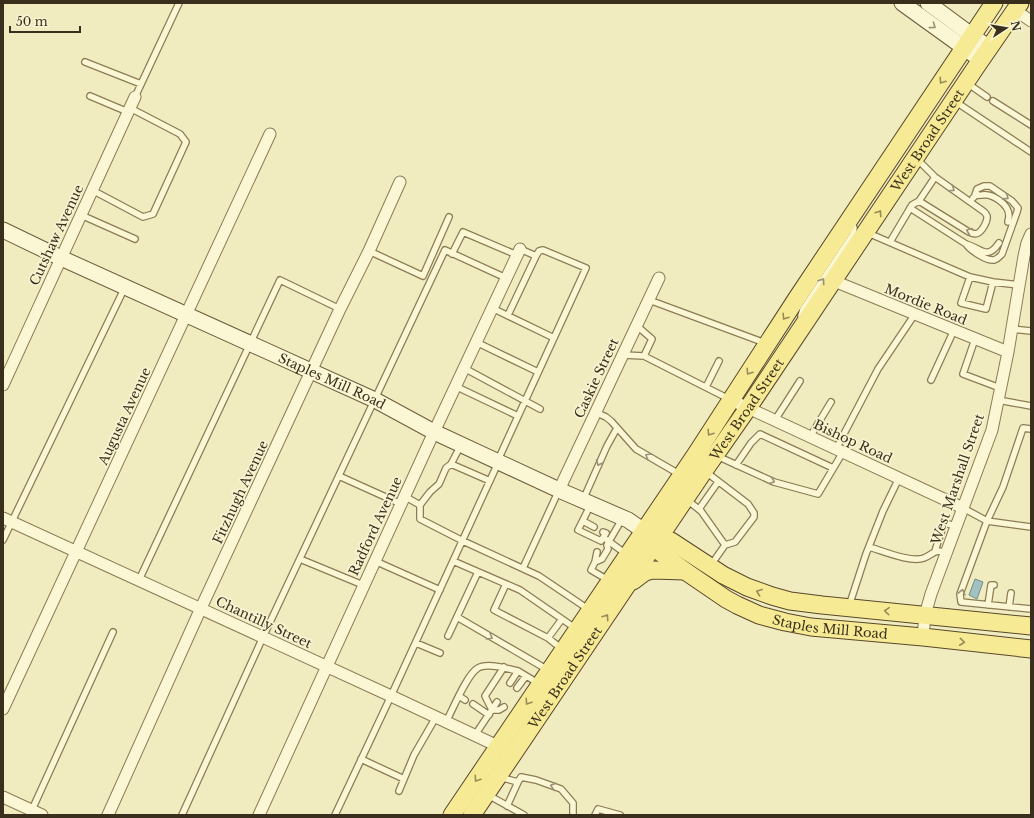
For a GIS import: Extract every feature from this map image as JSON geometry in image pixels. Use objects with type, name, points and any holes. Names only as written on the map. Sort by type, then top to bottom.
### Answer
[{"type":"main road","name":"West Broad Street","points":[[452,815],[506,750],[628,584],[681,476],[767,343],[994,3]]},
{"type":"main road","name":"West Broad Street","points":[[472,815],[498,777],[506,750],[545,678],[590,610],[628,555],[651,535],[692,504],[704,471],[916,158],[985,54],[1014,5]]},
{"type":"main road","name":"Staples Mill Road","points":[[651,535],[671,541],[736,582],[772,596],[806,603],[849,608],[1031,626]]},
{"type":"main road","name":"Staples Mill Road","points":[[651,535],[661,553],[685,571],[726,599],[759,615],[811,627],[1031,649]]},
{"type":"main road","points":[[628,584],[645,572],[652,570],[685,571]]},
{"type":"street","points":[[902,3],[968,42],[985,54]]},
{"type":"street","points":[[928,3],[968,42]]},
{"type":"street","points":[[1014,5],[1031,21]]},
{"type":"street","name":"Cutshaw Avenue","points":[[3,385],[135,97]]},
{"type":"street","name":"Augusta Avenue","points":[[3,709],[270,134]]},
{"type":"street","name":"Fitzhugh Avenue","points":[[108,815],[201,608],[400,182]]},
{"type":"street","name":"Staples Mill Road","points":[[3,230],[61,258],[375,400],[434,432],[622,518],[651,535]]},
{"type":"street","name":"West Marshall Street","points":[[923,637],[931,594],[992,430],[1008,352],[1024,256],[1030,241]]},
{"type":"street","name":"Radford Avenue","points":[[259,815],[402,500],[518,252]]},
{"type":"street","name":"Caskie Street","points":[[559,490],[659,278]]},
{"type":"street","name":"Mordie Road","points":[[834,281],[1008,352]]},
{"type":"street","name":"Bishop Road","points":[[731,400],[963,508]]},
{"type":"street","name":"Chantilly Street","points":[[7,520],[392,696],[506,750]]},
{"type":"street","points":[[3,797],[31,813],[42,815]]},
{"type":"lane","points":[[135,97],[179,3]]},
{"type":"lane","points":[[85,62],[141,84]]},
{"type":"lane","points":[[966,82],[987,97]]},
{"type":"lane","points":[[90,96],[129,110],[180,134],[186,142],[159,204],[153,214],[143,217],[92,190]]},
{"type":"lane","points":[[954,100],[1031,152]]},
{"type":"lane","points":[[992,101],[1031,125]]},
{"type":"lane","points":[[916,158],[935,177],[983,210],[987,215],[987,219],[981,230],[974,234],[919,201]]},
{"type":"lane","points":[[890,242],[912,204],[919,201],[935,177]]},
{"type":"lane","points":[[966,244],[975,253],[990,260],[996,259],[1002,254],[1018,212],[1018,208],[1012,201],[990,186],[984,186],[977,189],[975,195],[970,201]]},
{"type":"lane","points":[[975,195],[986,194],[995,197],[1002,202],[1008,210],[1010,216],[1008,222]]},
{"type":"lane","points":[[910,208],[966,244],[987,252],[991,252],[999,243]]},
{"type":"lane","points":[[81,215],[135,239]]},
{"type":"lane","points":[[369,250],[423,276],[449,217]]},
{"type":"lane","points":[[793,341],[803,309],[853,234],[853,224],[849,220]]},
{"type":"lane","points":[[452,254],[463,232],[518,252],[536,256]]},
{"type":"lane","points":[[866,232],[970,277],[993,282],[1019,285]]},
{"type":"lane","points":[[182,815],[263,637],[445,250],[506,278]]},
{"type":"lane","points":[[335,815],[392,696],[586,268],[543,250],[540,251],[536,256],[508,315]]},
{"type":"lane","points":[[970,277],[961,303],[986,309],[993,282]]},
{"type":"lane","points":[[139,580],[280,280],[340,309]]},
{"type":"lane","points":[[3,540],[7,520],[126,287]]},
{"type":"lane","points":[[649,300],[767,343]]},
{"type":"lane","points":[[492,308],[554,338]]},
{"type":"lane","points":[[715,455],[736,466],[774,482],[818,494],[833,468],[839,450],[878,369],[915,314]]},
{"type":"lane","points":[[636,326],[652,339],[644,356]]},
{"type":"lane","points":[[1012,329],[1031,331]]},
{"type":"lane","points":[[931,380],[954,330]]},
{"type":"lane","points":[[976,339],[963,374],[1000,388]]},
{"type":"lane","points":[[476,342],[538,372]]},
{"type":"lane","points":[[623,355],[644,356],[731,400]]},
{"type":"lane","points":[[706,387],[719,361]]},
{"type":"lane","points":[[464,368],[540,409]]},
{"type":"lane","points":[[775,420],[800,381]]},
{"type":"lane","points":[[455,386],[518,416]]},
{"type":"lane","points":[[998,400],[1031,406]]},
{"type":"lane","points":[[810,437],[831,402]]},
{"type":"lane","points":[[595,412],[606,417],[636,449],[681,476]]},
{"type":"lane","points":[[595,562],[602,559],[608,549],[603,535],[602,541],[578,530],[583,521],[591,480],[617,428]]},
{"type":"lane","points":[[1031,429],[1023,428],[1003,487],[987,522],[960,594],[961,602],[1031,609]]},
{"type":"lane","points":[[736,466],[751,443],[760,434],[833,468]]},
{"type":"lane","points":[[461,444],[451,464],[446,468],[439,484],[430,492],[420,505],[420,519],[463,541],[539,576],[590,610]]},
{"type":"lane","points":[[451,464],[490,481]]},
{"type":"lane","points":[[704,471],[748,504],[754,513],[754,517],[735,542],[725,545],[710,566]]},
{"type":"lane","points":[[339,476],[402,500],[420,505]]},
{"type":"lane","points":[[849,608],[869,547],[899,478]]},
{"type":"lane","points":[[718,482],[692,504],[714,528],[725,545]]},
{"type":"lane","points":[[523,568],[559,490]]},
{"type":"lane","points":[[963,508],[987,522],[1031,527]]},
{"type":"lane","points":[[606,544],[622,518]]},
{"type":"lane","points":[[583,521],[594,527]]},
{"type":"lane","points":[[935,551],[944,523],[956,526]]},
{"type":"lane","points":[[606,544],[628,555]]},
{"type":"lane","points":[[869,547],[910,559],[924,559],[938,550],[946,552]]},
{"type":"lane","points":[[597,552],[595,562],[591,570],[610,581]]},
{"type":"lane","points":[[300,559],[364,585]]},
{"type":"lane","points":[[375,561],[440,590]]},
{"type":"lane","points":[[453,561],[520,590],[577,630]]},
{"type":"lane","points":[[448,636],[478,572]]},
{"type":"lane","points":[[506,584],[494,610],[548,638],[564,650]]},
{"type":"lane","points":[[988,605],[991,585],[994,585]]},
{"type":"lane","points":[[1009,607],[1011,593]]},
{"type":"lane","points":[[456,617],[545,678]]},
{"type":"lane","points":[[548,638],[562,619]]},
{"type":"lane","points":[[31,813],[113,632]]},
{"type":"lane","points":[[416,643],[440,653]]},
{"type":"lane","points":[[399,791],[414,755],[459,696],[469,676],[478,667],[504,667],[518,671],[526,676],[545,678]]},
{"type":"lane","points":[[490,712],[485,696],[504,667]]},
{"type":"lane","points":[[510,683],[518,671]]},
{"type":"lane","points":[[517,688],[526,676]]},
{"type":"lane","points":[[459,696],[465,700]]},
{"type":"lane","points":[[475,735],[497,702]]},
{"type":"lane","points":[[473,704],[490,712],[504,707]]},
{"type":"lane","points":[[361,759],[404,779]]},
{"type":"lane","points":[[498,777],[518,782]]},
{"type":"lane","points":[[507,806],[521,777],[536,780],[561,789],[573,803],[573,815]]},
{"type":"lane","points":[[486,794],[524,815]]},
{"type":"lane","points":[[595,815],[598,809],[620,815]]},
{"type":"water","points":[[975,579],[983,582],[977,599],[969,595]]}]
